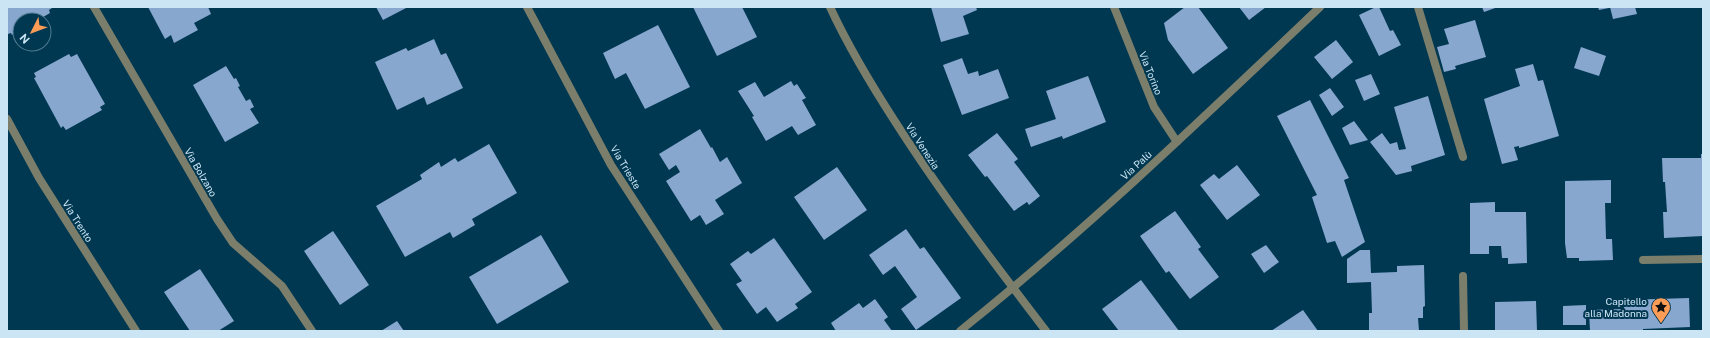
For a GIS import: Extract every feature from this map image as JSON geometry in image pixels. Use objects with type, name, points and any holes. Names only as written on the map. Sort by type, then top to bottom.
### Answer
[{"type":"street","name":"Via Bolzano","points":[[94,7],[217,219],[233,243],[282,286],[312,331]]},
{"type":"street","name":"Via Trieste","points":[[527,7],[611,164],[719,331]]},
{"type":"street","name":"Via Venezia","points":[[830,7],[870,83],[928,172],[1046,331]]},
{"type":"street","name":"Via Torino","points":[[1114,7],[1154,107],[1177,142]]},
{"type":"street","name":"Via Palù","points":[[960,331],[1013,287],[1177,142],[1320,7]]},
{"type":"street","points":[[1418,7],[1463,157]]},
{"type":"street","name":"Via Trento","points":[[7,119],[39,178],[136,331]]},
{"type":"street","points":[[1643,260],[1703,258]]},
{"type":"street","points":[[1462,276],[1464,331]]},
{"type":"building","points":[[7,7],[52,8],[49,10],[50,12],[12,12],[12,35],[11,33],[7,33]]},
{"type":"building","points":[[148,7],[208,7],[211,14],[194,23],[198,30],[174,43],[171,35],[165,39]]},
{"type":"building","points":[[376,7],[408,7],[383,20]]},
{"type":"building","points":[[693,7],[742,7],[757,37],[717,56]]},
{"type":"building","points":[[931,7],[976,7],[977,10],[963,16],[969,34],[941,42]]},
{"type":"building","points":[[1185,7],[1198,7],[1228,48],[1193,74],[1168,40],[1164,23]]},
{"type":"building","points":[[1239,7],[1266,7],[1249,20]]},
{"type":"building","points":[[1379,7],[1390,31],[1393,30],[1401,45],[1379,56],[1359,15]]},
{"type":"building","points":[[1482,7],[1498,7],[1484,12]]},
{"type":"building","points":[[1598,7],[1609,7],[1609,8],[1599,10]]},
{"type":"building","points":[[1610,7],[1635,7],[1637,14],[1613,19]]},
{"type":"building","points":[[1475,20],[1486,57],[1455,66],[1456,69],[1444,72],[1437,47],[1449,44],[1444,29]]},
{"type":"building","points":[[658,25],[690,87],[645,109],[626,73],[615,79],[603,53]]},
{"type":"building","points":[[434,39],[441,55],[446,53],[463,88],[427,105],[424,97],[397,110],[375,62],[406,48],[408,51]]},
{"type":"building","points":[[1336,40],[1353,62],[1332,79],[1314,57]]},
{"type":"building","points":[[1581,47],[1606,56],[1599,76],[1574,68]]},
{"type":"building","points":[[69,54],[71,57],[77,54],[105,104],[100,107],[102,110],[66,130],[63,126],[61,128],[34,78],[36,77],[34,73]]},
{"type":"building","points":[[962,58],[968,74],[978,71],[979,76],[998,69],[1009,98],[962,115],[943,65]]},
{"type":"building","points":[[1533,64],[1538,81],[1543,80],[1559,136],[1519,148],[1519,146],[1514,147],[1518,160],[1502,164],[1484,99],[1520,86],[1515,69]]},
{"type":"building","points":[[226,66],[234,79],[236,78],[240,86],[238,87],[246,101],[250,99],[254,107],[250,109],[259,123],[225,142],[193,85]]},
{"type":"building","points":[[1371,74],[1380,94],[1364,101],[1355,80]]},
{"type":"building","points":[[1088,76],[1106,122],[1063,139],[1062,136],[1031,147],[1025,129],[1056,119],[1046,91]]},
{"type":"building","points":[[791,81],[794,86],[797,84],[806,98],[802,100],[816,125],[798,135],[792,126],[766,141],[752,117],[754,116],[738,91],[755,82],[764,97]]},
{"type":"building","points":[[1330,88],[1344,107],[1332,116],[1319,95]]},
{"type":"building","points":[[1428,96],[1445,155],[1411,166],[1412,171],[1396,175],[1370,142],[1382,133],[1390,144],[1397,142],[1399,150],[1406,149],[1394,107]]},
{"type":"building","points":[[1310,100],[1349,178],[1344,180],[1365,242],[1342,257],[1335,241],[1327,243],[1312,197],[1317,195],[1277,116]]},
{"type":"building","points":[[1354,121],[1368,140],[1350,145],[1342,128]]},
{"type":"building","points":[[700,129],[720,162],[727,157],[742,183],[715,200],[724,214],[706,225],[700,215],[691,221],[666,181],[680,172],[676,165],[669,170],[659,154]]},
{"type":"building","points":[[997,133],[1018,159],[1014,162],[1040,196],[1029,205],[1027,202],[1014,211],[987,176],[985,177],[968,155]]},
{"type":"building","points":[[489,144],[517,193],[472,219],[475,225],[453,238],[450,232],[405,257],[376,206],[422,179],[420,175],[439,162],[441,167],[455,158],[458,162]]},
{"type":"building","points":[[1701,154],[1703,154],[1703,236],[1664,238],[1663,212],[1667,212],[1665,182],[1663,182],[1662,158],[1701,158]]},
{"type":"building","points":[[1237,165],[1260,195],[1227,220],[1200,185],[1214,174],[1219,179]]},
{"type":"building","points":[[837,167],[867,210],[824,240],[794,197]]},
{"type":"building","points":[[1611,180],[1611,203],[1605,203],[1606,239],[1612,239],[1613,260],[1579,261],[1579,258],[1567,258],[1565,243],[1565,181]]},
{"type":"building","points":[[1495,202],[1495,212],[1526,212],[1527,263],[1508,264],[1508,258],[1502,258],[1501,246],[1489,246],[1489,254],[1470,254],[1470,203]]},
{"type":"building","points":[[1175,211],[1201,247],[1198,249],[1219,277],[1190,299],[1169,271],[1166,273],[1140,236]]},
{"type":"building","points":[[906,229],[920,249],[924,247],[961,298],[916,330],[901,309],[917,297],[895,266],[883,275],[869,255]]},
{"type":"building","points":[[333,231],[369,285],[340,305],[304,251]]},
{"type":"building","points":[[541,235],[569,282],[497,324],[469,277]]},
{"type":"building","points":[[774,238],[812,292],[795,304],[798,308],[777,322],[766,307],[757,314],[736,284],[742,281],[730,264],[748,251],[751,254]]},
{"type":"building","points":[[1266,245],[1279,262],[1264,273],[1251,254]]},
{"type":"building","points":[[1360,250],[1370,250],[1371,273],[1397,272],[1397,266],[1424,265],[1425,306],[1423,307],[1423,318],[1418,318],[1419,331],[1369,331],[1369,313],[1372,313],[1371,282],[1347,283],[1347,259]]},
{"type":"building","points":[[200,269],[234,321],[218,331],[190,331],[164,292]]},
{"type":"building","points":[[1141,280],[1179,331],[1119,331],[1102,309]]},
{"type":"building","points":[[1689,298],[1690,327],[1643,329],[1643,331],[1590,331],[1589,310],[1624,309],[1624,300]]},
{"type":"building","points":[[875,299],[888,317],[884,320],[892,331],[836,331],[831,323],[859,303],[863,308]]},
{"type":"building","points":[[1536,301],[1537,331],[1495,331],[1495,302]]},
{"type":"building","points":[[1586,305],[1586,325],[1563,325],[1563,306]]},
{"type":"building","points":[[1303,310],[1318,331],[1271,331]]},
{"type":"building","points":[[397,321],[404,331],[381,331]]},
{"type":"place","name":"Capitello alla Madonna","points":[[1661,324]]}]
